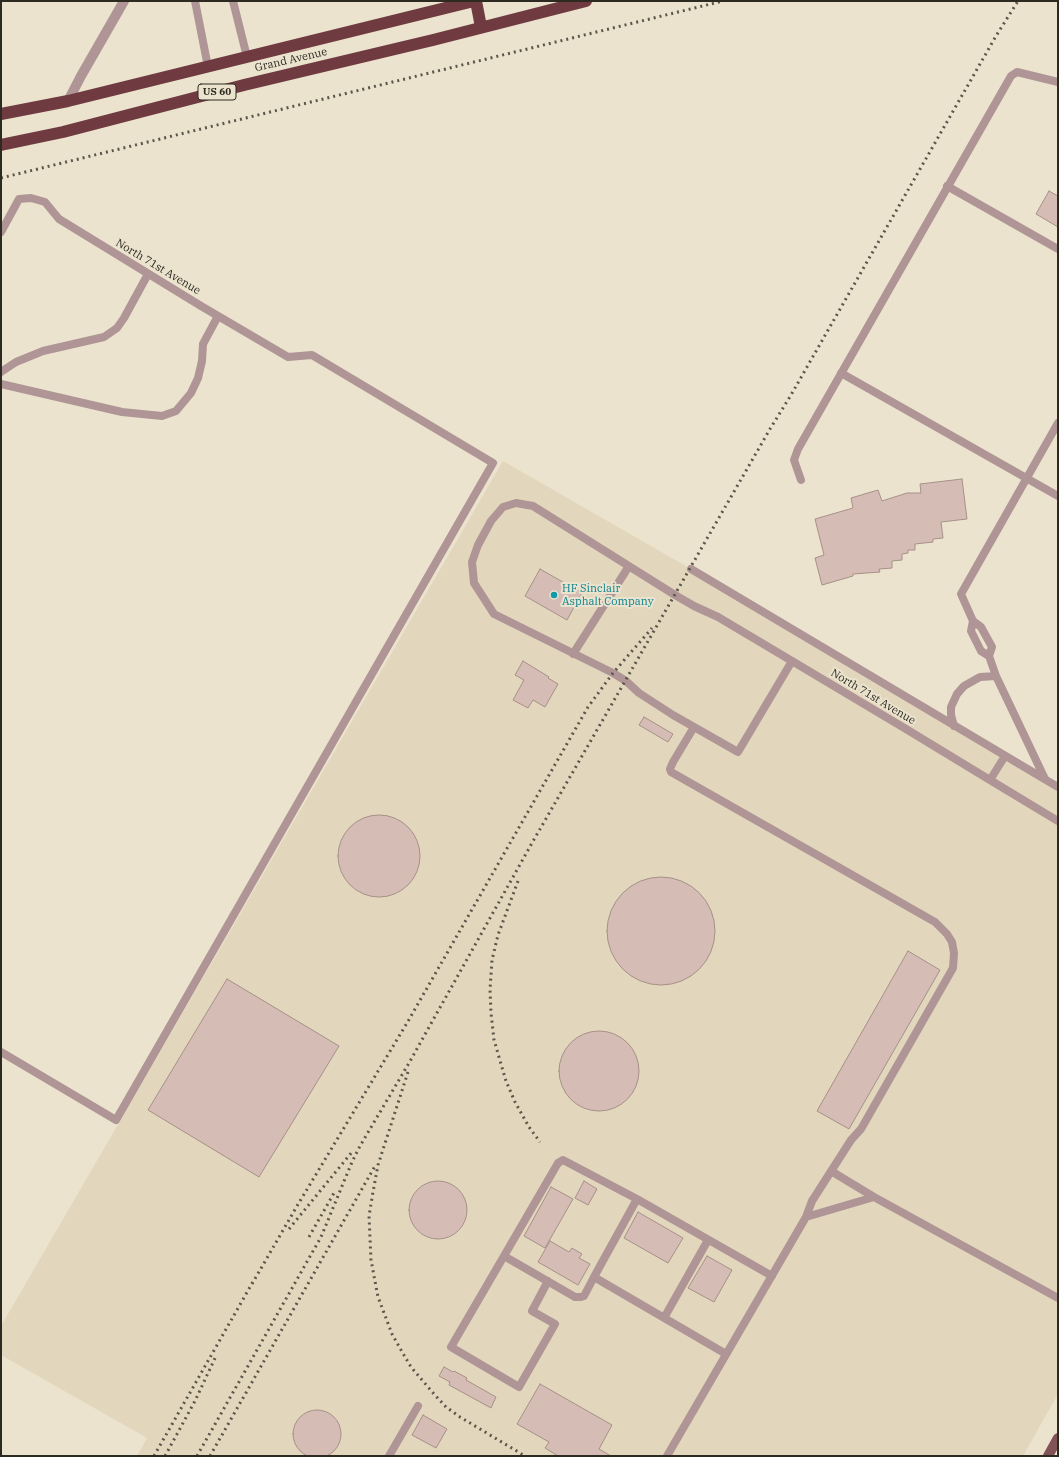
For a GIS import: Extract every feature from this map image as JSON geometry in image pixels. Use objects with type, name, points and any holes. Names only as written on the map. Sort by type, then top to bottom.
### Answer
[{"type":"highway","name":"Grand Avenue","points":[[1,114],[68,101],[475,1]]},
{"type":"highway","points":[[475,1],[481,27]]},
{"type":"highway","name":"Grand Avenue","points":[[1,145],[62,132],[244,84],[586,1]]},
{"type":"main road","points":[[1048,1456],[1058,1438]]},
{"type":"street","points":[[68,101],[124,1]]},
{"type":"lane","points":[[195,1],[208,67]]},
{"type":"lane","points":[[233,1],[247,57]]},
{"type":"lane","points":[[801,480],[794,460],[798,449],[1011,76],[1017,72],[1058,82]]},
{"type":"lane","points":[[947,186],[1058,249]]},
{"type":"lane","name":"North 71st Avenue","points":[[1,232],[19,200],[31,198],[46,202],[59,219],[288,357],[312,355],[493,463],[116,1120],[1,1052]]},
{"type":"lane","points":[[1,372],[16,362],[43,351],[104,336],[117,328],[148,274]]},
{"type":"lane","points":[[1,384],[122,412],[162,416],[176,411],[191,393],[198,378],[202,361],[203,344],[218,316]]},
{"type":"lane","points":[[841,373],[1058,496]]},
{"type":"lane","points":[[1045,779],[996,676],[989,656],[992,647],[981,627],[973,621],[961,594],[1058,423]]},
{"type":"lane","name":"North 71st Avenue","points":[[792,661],[738,752],[639,693],[626,681],[613,673],[494,614],[487,606],[474,583],[472,562],[478,545],[491,520],[503,507],[516,503],[533,506],[675,595],[694,606],[718,616],[1058,821]]},
{"type":"lane","points":[[573,654],[629,566]]},
{"type":"lane","name":"North 71st Avenue","points":[[691,569],[1058,787]]},
{"type":"lane","points":[[954,726],[951,715],[951,706],[957,694],[964,686],[980,677],[996,676]]},
{"type":"lane","points":[[667,1456],[806,1217],[812,1201],[851,1140],[861,1129],[953,968],[955,960],[952,942],[948,934],[935,922],[671,772],[670,769],[673,762],[694,727]]},
{"type":"lane","points":[[990,780],[1005,756]]},
{"type":"lane","points":[[548,1281],[532,1311],[555,1324],[520,1387],[451,1348],[558,1163],[563,1160],[637,1199],[772,1276]]},
{"type":"lane","points":[[831,1171],[874,1197],[1058,1298]]},
{"type":"lane","points":[[806,1217],[874,1197]]},
{"type":"lane","points":[[504,1256],[575,1297],[584,1296],[637,1199]]},
{"type":"lane","points":[[664,1318],[708,1240]]},
{"type":"lane","points":[[594,1277],[726,1354]]},
{"type":"lane","points":[[388,1456],[418,1406]]},
{"type":"shaded area","points":[[503,461],[691,569],[1058,787],[1058,1394],[1023,1456],[137,1456],[147,1438],[1,1355],[1,1326]]},
{"type":"building","points":[[1049,191],[1058,196],[1058,227],[1036,214]]},
{"type":"building","points":[[962,479],[967,519],[941,522],[943,538],[933,539],[933,542],[915,544],[915,550],[908,550],[908,553],[902,554],[902,560],[892,561],[892,568],[879,569],[880,572],[853,574],[853,576],[822,585],[815,558],[824,555],[815,519],[853,508],[851,498],[878,490],[882,501],[907,493],[921,493],[920,484]]},
{"type":"building","name":"HF Sinclair Asphalt Company","points":[[540,569],[582,593],[567,620],[525,596]]},
{"type":"building","points":[[523,661],[558,684],[545,707],[533,700],[528,708],[513,700],[524,680],[515,675]]},
{"type":"building","points":[[644,717],[673,734],[668,742],[639,725]]},
{"type":"building","points":[[379,815],[395,818],[408,827],[417,840],[420,856],[417,872],[408,885],[395,894],[379,897],[363,894],[350,885],[341,872],[338,856],[341,840],[350,827],[363,818]]},
{"type":"building","points":[[661,877],[682,881],[699,893],[711,910],[715,931],[711,952],[699,969],[682,981],[661,985],[640,981],[623,969],[611,952],[607,931],[611,910],[623,893],[640,881]]},
{"type":"building","points":[[908,951],[940,970],[849,1129],[817,1111]]},
{"type":"building","points":[[227,979],[339,1046],[259,1177],[148,1110]]},
{"type":"building","points":[[599,1031],[614,1034],[627,1043],[636,1056],[639,1071],[636,1086],[627,1099],[614,1108],[599,1111],[584,1108],[571,1099],[562,1086],[559,1071],[562,1056],[571,1043],[584,1034]]},
{"type":"building","points":[[432,1181],[444,1181],[459,1189],[467,1204],[467,1216],[459,1231],[444,1239],[432,1239],[417,1231],[409,1216],[409,1204],[417,1189]]},
{"type":"building","points":[[584,1181],[597,1189],[588,1205],[575,1198]]},
{"type":"building","points":[[551,1187],[573,1199],[545,1248],[524,1236]]},
{"type":"building","points":[[638,1212],[683,1238],[668,1263],[624,1238]]},
{"type":"building","points":[[550,1241],[569,1252],[572,1248],[582,1254],[579,1258],[590,1264],[578,1285],[538,1262]]},
{"type":"building","points":[[707,1256],[732,1270],[714,1302],[688,1288]]},
{"type":"building","points":[[444,1367],[467,1378],[466,1380],[496,1397],[491,1408],[449,1385],[450,1382],[439,1376]]},
{"type":"building","points":[[540,1384],[612,1425],[599,1449],[611,1456],[558,1456],[545,1448],[549,1442],[517,1424]]},
{"type":"building","points":[[317,1410],[326,1412],[334,1417],[339,1425],[341,1434],[339,1443],[334,1451],[326,1456],[317,1458],[308,1456],[300,1451],[295,1443],[293,1434],[295,1425],[300,1417],[308,1412]]},
{"type":"building","points":[[423,1415],[447,1429],[436,1448],[412,1435]]},
{"type":"railway","points":[[1,178],[723,1]]},
{"type":"railway","points":[[197,1456],[321,1237],[360,1146],[409,1063],[532,843],[791,395],[996,36],[1018,1]]},
{"type":"railway","points":[[252,1284],[407,1023],[588,707],[613,673],[652,628]]},
{"type":"railway","points":[[518,881],[498,935],[492,960],[490,990],[491,1013],[494,1040],[506,1081],[515,1102],[529,1127],[540,1142]]},
{"type":"railway","points":[[408,1072],[378,1165],[369,1216],[371,1260],[378,1297],[392,1334],[411,1367],[446,1407],[525,1456]]},
{"type":"railway","points":[[289,1229],[352,1152]]},
{"type":"railway","points":[[210,1456],[375,1166]]},
{"type":"railway","points":[[309,1237],[334,1193]]},
{"type":"railway","points":[[154,1456],[254,1280]]},
{"type":"railway","points":[[165,1456],[195,1401],[216,1356]]},
{"type":"place","name":"HF Sinclair Asphalt Company","points":[[554,595]]}]
